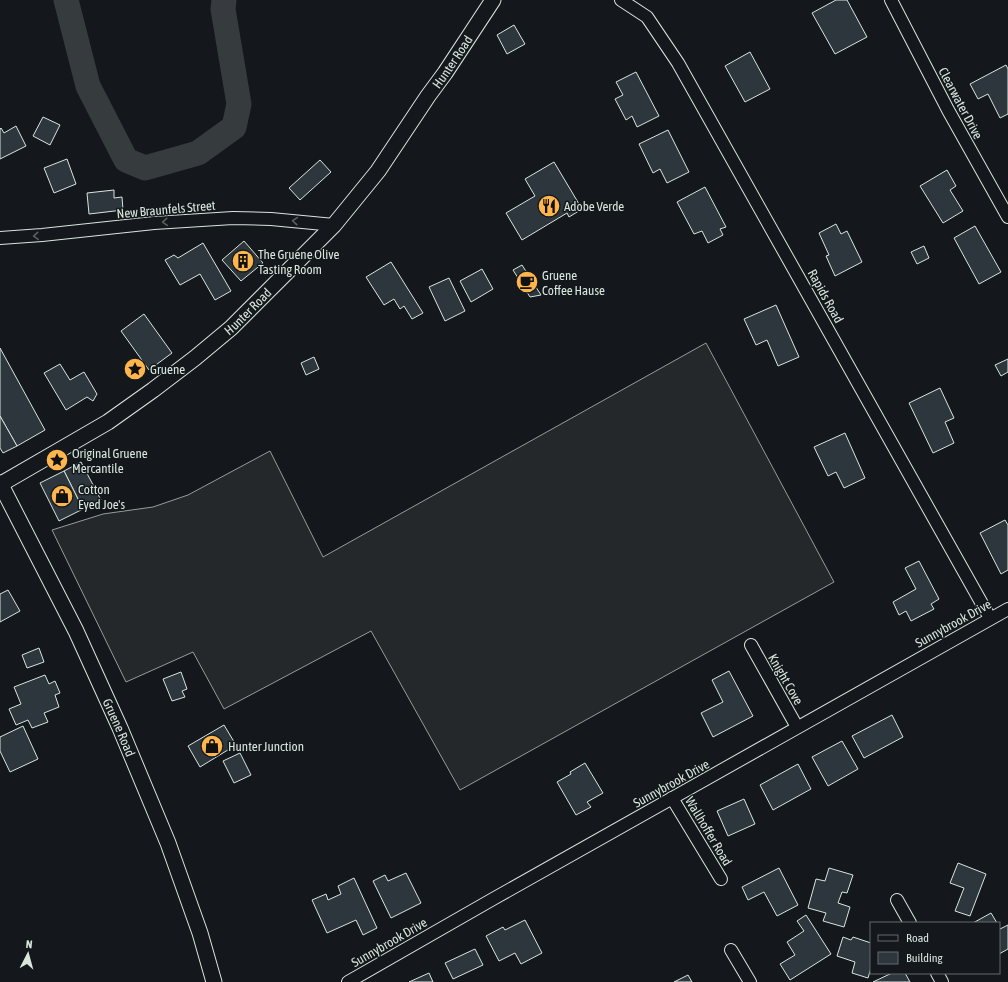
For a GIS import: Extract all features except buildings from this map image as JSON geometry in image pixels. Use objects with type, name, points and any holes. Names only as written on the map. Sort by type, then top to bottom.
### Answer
[{"type":"street","name":"Hunter Road","points":[[0,483],[108,422],[195,358],[231,328],[334,225],[378,171],[493,0]]},
{"type":"street","name":"Rapids Road","points":[[621,0],[646,17],[678,63],[990,618]]},
{"type":"street","name":"Clearwater Drive","points":[[892,0],[948,110],[1008,217]]},
{"type":"street","name":"New Braunfels Street","points":[[0,238],[42,235],[154,222],[233,218],[270,219],[334,225]]},
{"type":"street","name":"Gruene Road","points":[[0,483],[76,631],[120,728],[168,843],[200,933],[214,982]]},
{"type":"street","name":"Sunnybrook Drive","points":[[348,982],[1008,609]]},
{"type":"street","name":"Knight Cove","points":[[751,645],[797,727]]},
{"type":"street","name":"Wallhoffer Road","points":[[672,798],[721,879]]},
{"type":"street","points":[[897,900],[909,922]]},
{"type":"street","points":[[731,950],[750,982]]},
{"type":"shaded area","points":[[706,343],[834,582],[460,790],[371,631],[224,709],[193,652],[126,682],[52,530],[103,514],[153,507],[188,495],[270,451],[323,557]]},
{"type":"waterway","points":[[66,0],[88,86],[126,160],[145,168],[198,153],[234,127],[239,104],[223,9],[224,0]]},
{"type":"place","name":"Adobe Verde","points":[[549,206]]},
{"type":"place","name":"The Gruene Olive Tasting Room","points":[[243,261]]},
{"type":"place","name":"Gruene Coffee Hause","points":[[527,282]]},
{"type":"place","name":"Gruene","points":[[135,369]]},
{"type":"place","name":"Original Gruene Mercantile","points":[[57,460]]},
{"type":"place","name":"Cotton Eyed Joe's","points":[[62,496]]},
{"type":"place","name":"Hunter Junction","points":[[212,746]]}]
